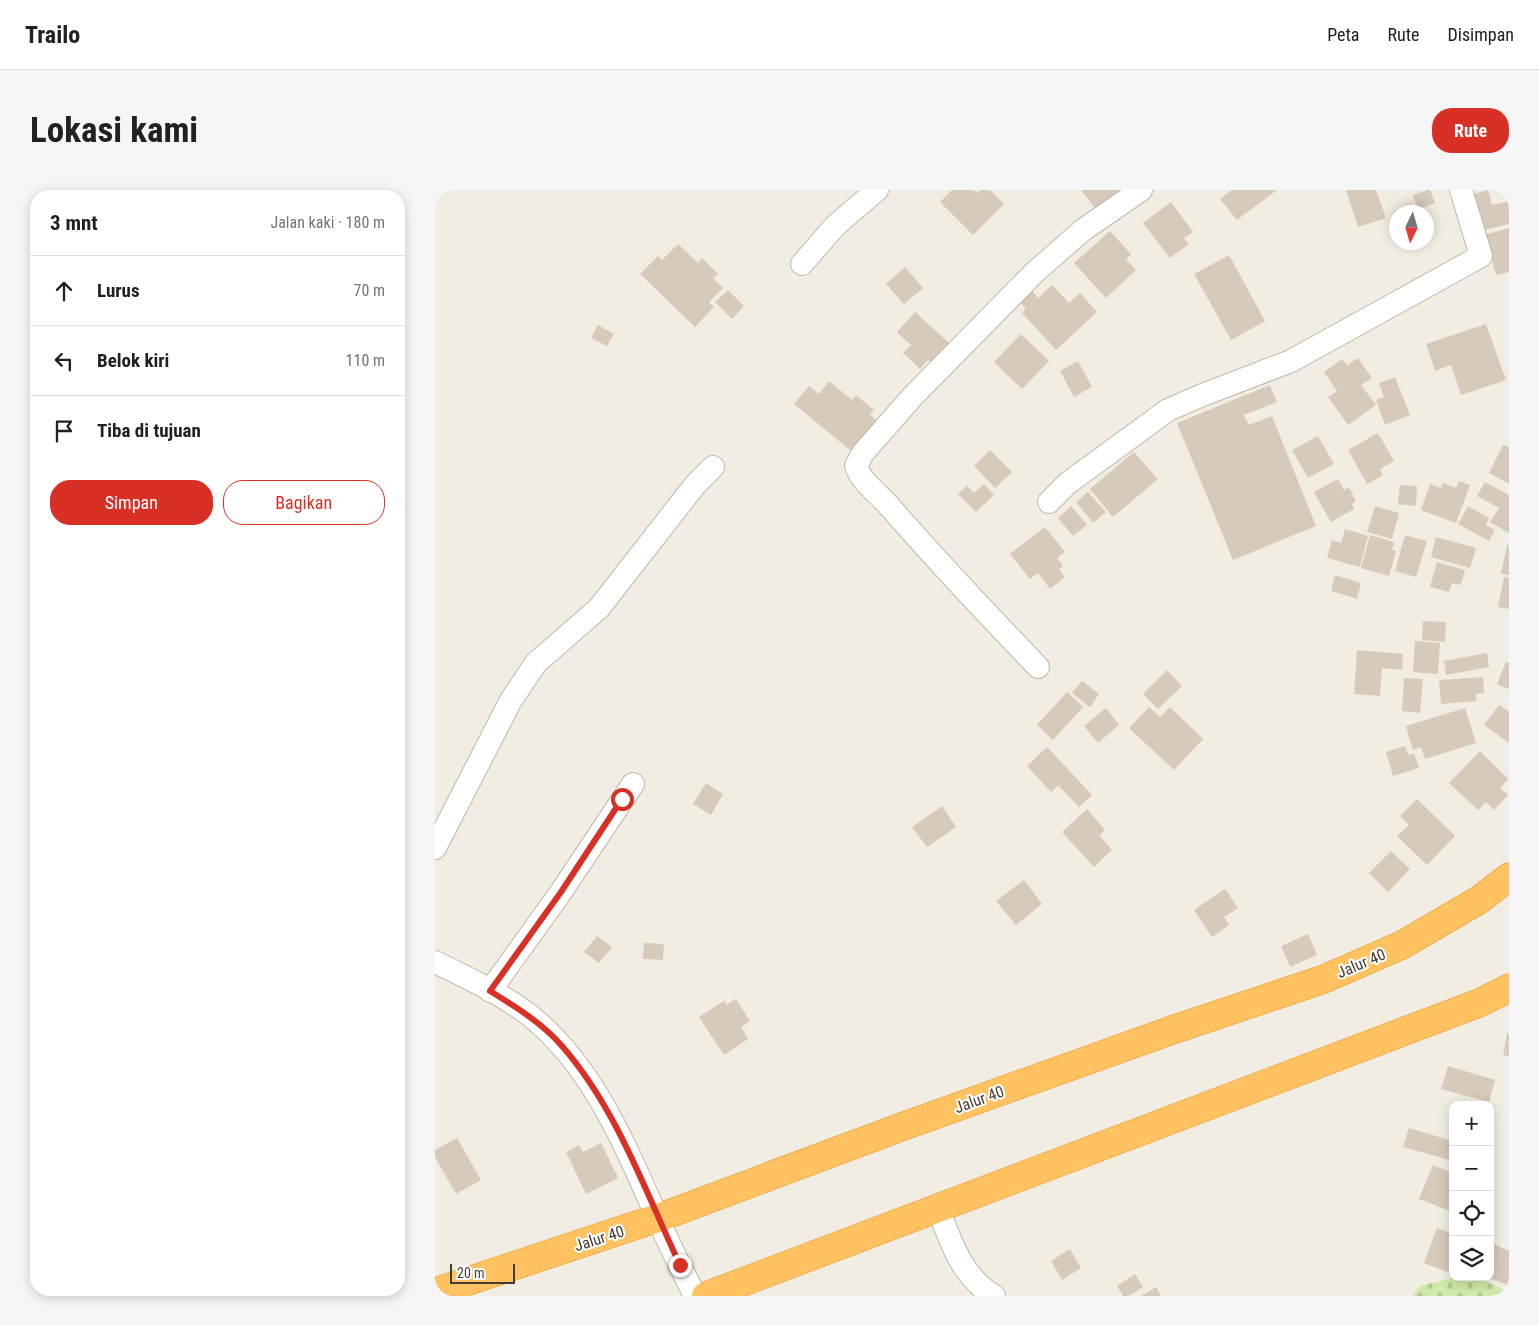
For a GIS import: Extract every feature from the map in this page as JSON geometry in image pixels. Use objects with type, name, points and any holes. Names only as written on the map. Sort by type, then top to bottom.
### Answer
[{"type":"highway","name":"Jalur 40","points":[[435,1292],[658,1218],[904,1126],[1324,978],[1402,945],[1457,914],[1508,879]]},
{"type":"highway","points":[[706,1296],[1479,1003],[1509,988]]},
{"type":"street","points":[[802,264],[835,226],[877,190]]},
{"type":"street","points":[[1038,668],[945,570],[876,490],[859,476],[856,466],[863,453],[913,396],[1035,272],[1083,230],[1141,190]]},
{"type":"street","points":[[1049,502],[1068,483],[1168,410],[1291,361],[1481,256],[1461,190]]},
{"type":"street","points":[[435,848],[511,700],[536,663],[599,608],[695,485],[713,467]]},
{"type":"street","points":[[490,991],[561,892],[633,784]]},
{"type":"street","points":[[435,962],[490,991],[527,1014],[562,1046],[597,1095],[627,1146],[695,1296]]},
{"type":"street","points":[[938,1208],[957,1258],[968,1274],[994,1296]]},
{"type":"green space","points":[[1449,1279],[1449,1281],[1485,1281],[1509,1292],[1509,1296],[1413,1296],[1420,1286]]},
{"type":"building","points":[[952,190],[974,190],[977,193],[980,190],[990,190],[1004,204],[973,235],[940,202]]},
{"type":"building","points":[[1081,190],[1126,190],[1098,212]]},
{"type":"building","points":[[1232,190],[1277,190],[1237,220],[1220,199]]},
{"type":"building","points":[[1346,190],[1376,190],[1386,218],[1358,227]]},
{"type":"building","points":[[1430,190],[1435,203],[1417,205],[1413,195]]},
{"type":"building","points":[[1488,190],[1492,205],[1509,201],[1509,224],[1477,232],[1466,196]]},
{"type":"building","points":[[1171,202],[1193,232],[1184,238],[1189,244],[1170,258],[1143,223]]},
{"type":"building","points":[[1509,228],[1509,272],[1496,275],[1490,253],[1480,236]]},
{"type":"building","points":[[1110,231],[1131,254],[1126,259],[1136,270],[1106,298],[1074,263]]},
{"type":"building","points":[[678,244],[698,263],[702,258],[718,274],[713,278],[723,288],[709,302],[714,307],[695,327],[640,274],[658,256],[662,260]]},
{"type":"building","points":[[1229,255],[1265,321],[1231,340],[1194,274]]},
{"type":"building","points":[[905,267],[923,288],[904,304],[886,284]]},
{"type":"building","points":[[1052,285],[1069,303],[1080,293],[1097,312],[1056,350],[1022,313],[1026,309],[1020,302],[1032,291],[1038,298]]},
{"type":"building","points":[[728,290],[744,306],[732,319],[715,302]]},
{"type":"building","points":[[915,312],[959,352],[941,371],[928,360],[920,369],[903,353],[911,345],[897,332]]},
{"type":"building","points":[[1486,324],[1506,380],[1461,395],[1451,365],[1435,371],[1426,344]]},
{"type":"building","points":[[598,325],[614,334],[607,346],[591,338]]},
{"type":"building","points":[[1021,334],[1049,361],[1022,389],[994,362]]},
{"type":"building","points":[[1358,358],[1372,378],[1361,385],[1376,405],[1348,425],[1328,397],[1337,391],[1324,372],[1342,359],[1347,365]]},
{"type":"building","points":[[1078,361],[1092,387],[1074,397],[1060,371]]},
{"type":"building","points":[[1395,377],[1410,415],[1385,425],[1376,400],[1384,397],[1379,383]]},
{"type":"building","points":[[829,381],[852,400],[856,395],[874,410],[870,415],[882,425],[862,460],[794,404],[809,386],[819,394]]},
{"type":"building","points":[[1270,385],[1277,402],[1244,415],[1249,425],[1272,416],[1316,526],[1233,560],[1177,423]]},
{"type":"building","points":[[1378,433],[1394,461],[1380,469],[1383,475],[1367,484],[1348,450]]},
{"type":"building","points":[[1318,436],[1334,464],[1308,478],[1292,450]]},
{"type":"building","points":[[1503,445],[1509,447],[1509,484],[1489,473]]},
{"type":"building","points":[[990,450],[1012,472],[995,488],[974,466]]},
{"type":"building","points":[[1134,452],[1158,479],[1113,517],[1090,489]]},
{"type":"building","points":[[1338,479],[1344,490],[1349,487],[1356,501],[1352,504],[1354,509],[1331,522],[1314,492]]},
{"type":"building","points":[[1459,481],[1470,485],[1456,523],[1421,510],[1430,484],[1441,488],[1443,483],[1456,488]]},
{"type":"building","points":[[1485,482],[1509,495],[1509,533],[1490,522],[1499,508],[1477,496]]},
{"type":"building","points":[[984,484],[994,495],[976,512],[958,494],[967,486],[974,493]]},
{"type":"building","points":[[1400,485],[1417,486],[1416,506],[1398,504]]},
{"type":"building","points":[[1088,492],[1106,512],[1093,523],[1076,502]]},
{"type":"building","points":[[1071,506],[1087,525],[1073,536],[1058,518]]},
{"type":"building","points":[[1375,506],[1399,513],[1392,539],[1367,532]]},
{"type":"building","points":[[1468,506],[1489,518],[1486,525],[1495,530],[1489,541],[1458,524]]},
{"type":"building","points":[[1045,527],[1065,552],[1057,558],[1063,566],[1059,569],[1065,577],[1050,589],[1038,573],[1030,579],[1010,554]]},
{"type":"building","points":[[1345,529],[1368,536],[1360,567],[1327,558],[1332,540],[1341,543]]},
{"type":"building","points":[[1370,535],[1394,542],[1392,550],[1396,551],[1389,576],[1361,568]]},
{"type":"building","points":[[1405,535],[1427,541],[1416,577],[1395,571]]},
{"type":"building","points":[[1436,537],[1476,548],[1470,568],[1431,557]]},
{"type":"building","points":[[1507,545],[1509,545],[1509,575],[1501,574]]},
{"type":"building","points":[[1437,562],[1465,570],[1461,585],[1452,583],[1449,592],[1430,587]]},
{"type":"building","points":[[1335,575],[1361,583],[1357,599],[1331,591]]},
{"type":"building","points":[[1504,577],[1509,578],[1509,609],[1498,607]]},
{"type":"building","points":[[1423,621],[1446,622],[1445,642],[1422,640]]},
{"type":"building","points":[[1415,641],[1440,643],[1438,674],[1413,672]]},
{"type":"building","points":[[1357,650],[1403,654],[1402,670],[1382,668],[1380,696],[1354,694]]},
{"type":"building","points":[[1487,653],[1489,667],[1446,675],[1444,661]]},
{"type":"building","points":[[1506,662],[1509,663],[1509,689],[1497,684]]},
{"type":"building","points":[[1167,670],[1182,686],[1158,709],[1143,694]]},
{"type":"building","points":[[1483,677],[1484,693],[1476,694],[1476,701],[1441,704],[1439,680]]},
{"type":"building","points":[[1404,678],[1423,679],[1420,713],[1402,711]]},
{"type":"building","points":[[1082,681],[1099,694],[1090,707],[1072,693]]},
{"type":"building","points":[[1067,692],[1083,707],[1053,740],[1037,725]]},
{"type":"building","points":[[1499,705],[1509,712],[1509,743],[1484,725]]},
{"type":"building","points":[[1149,707],[1160,717],[1170,707],[1203,739],[1174,770],[1129,728]]},
{"type":"building","points":[[1106,708],[1119,725],[1098,743],[1084,726]]},
{"type":"building","points":[[1465,708],[1476,743],[1425,759],[1421,747],[1413,750],[1406,726]]},
{"type":"building","points":[[1405,746],[1408,755],[1414,753],[1419,768],[1393,776],[1386,752]]},
{"type":"building","points":[[1047,747],[1092,795],[1079,807],[1058,785],[1051,792],[1027,766]]},
{"type":"building","points":[[1480,751],[1508,779],[1500,788],[1508,795],[1494,810],[1486,802],[1478,810],[1449,783]]},
{"type":"building","points":[[706,783],[723,794],[711,815],[693,804]]},
{"type":"building","points":[[1417,799],[1455,836],[1427,865],[1397,836],[1409,825],[1400,816]]},
{"type":"building","points":[[942,806],[956,827],[927,847],[912,827]]},
{"type":"building","points":[[1087,809],[1105,830],[1099,835],[1112,850],[1094,867],[1062,832]]},
{"type":"building","points":[[1391,851],[1410,869],[1388,892],[1369,873]]},
{"type":"building","points":[[1024,880],[1042,904],[1016,925],[996,901]]},
{"type":"building","points":[[1225,889],[1238,908],[1224,917],[1229,925],[1212,937],[1194,910]]},
{"type":"building","points":[[1308,934],[1317,955],[1290,967],[1281,946]]},
{"type":"building","points":[[597,936],[612,947],[599,963],[584,952]]},
{"type":"building","points":[[644,943],[664,944],[663,960],[643,959]]},
{"type":"building","points":[[736,999],[750,1021],[741,1027],[748,1039],[724,1055],[699,1017],[724,1001],[726,1005]]},
{"type":"building","points":[[1507,1033],[1509,1034],[1509,1056],[1503,1055]]},
{"type":"building","points":[[1448,1066],[1495,1080],[1489,1101],[1441,1089]]},
{"type":"building","points":[[1409,1128],[1449,1140],[1449,1160],[1403,1147]]},
{"type":"building","points":[[457,1138],[481,1180],[456,1194],[435,1157],[435,1150]]},
{"type":"building","points":[[601,1143],[618,1178],[586,1194],[566,1152],[579,1145],[583,1152]]},
{"type":"building","points":[[1433,1165],[1449,1171],[1449,1210],[1419,1199]]},
{"type":"building","points":[[1437,1228],[1449,1232],[1449,1272],[1424,1263]]},
{"type":"building","points":[[1494,1244],[1509,1251],[1509,1286],[1494,1280]]},
{"type":"building","points":[[1070,1249],[1081,1268],[1062,1280],[1051,1261]]},
{"type":"building","points":[[1135,1274],[1143,1287],[1128,1296],[1123,1296],[1117,1286]]},
{"type":"building","points":[[1156,1287],[1161,1296],[1141,1296]]},
{"type":"route","points":[[622,799],[561,892],[490,991],[527,1014],[562,1046],[597,1095],[627,1146],[680,1265]]}]
